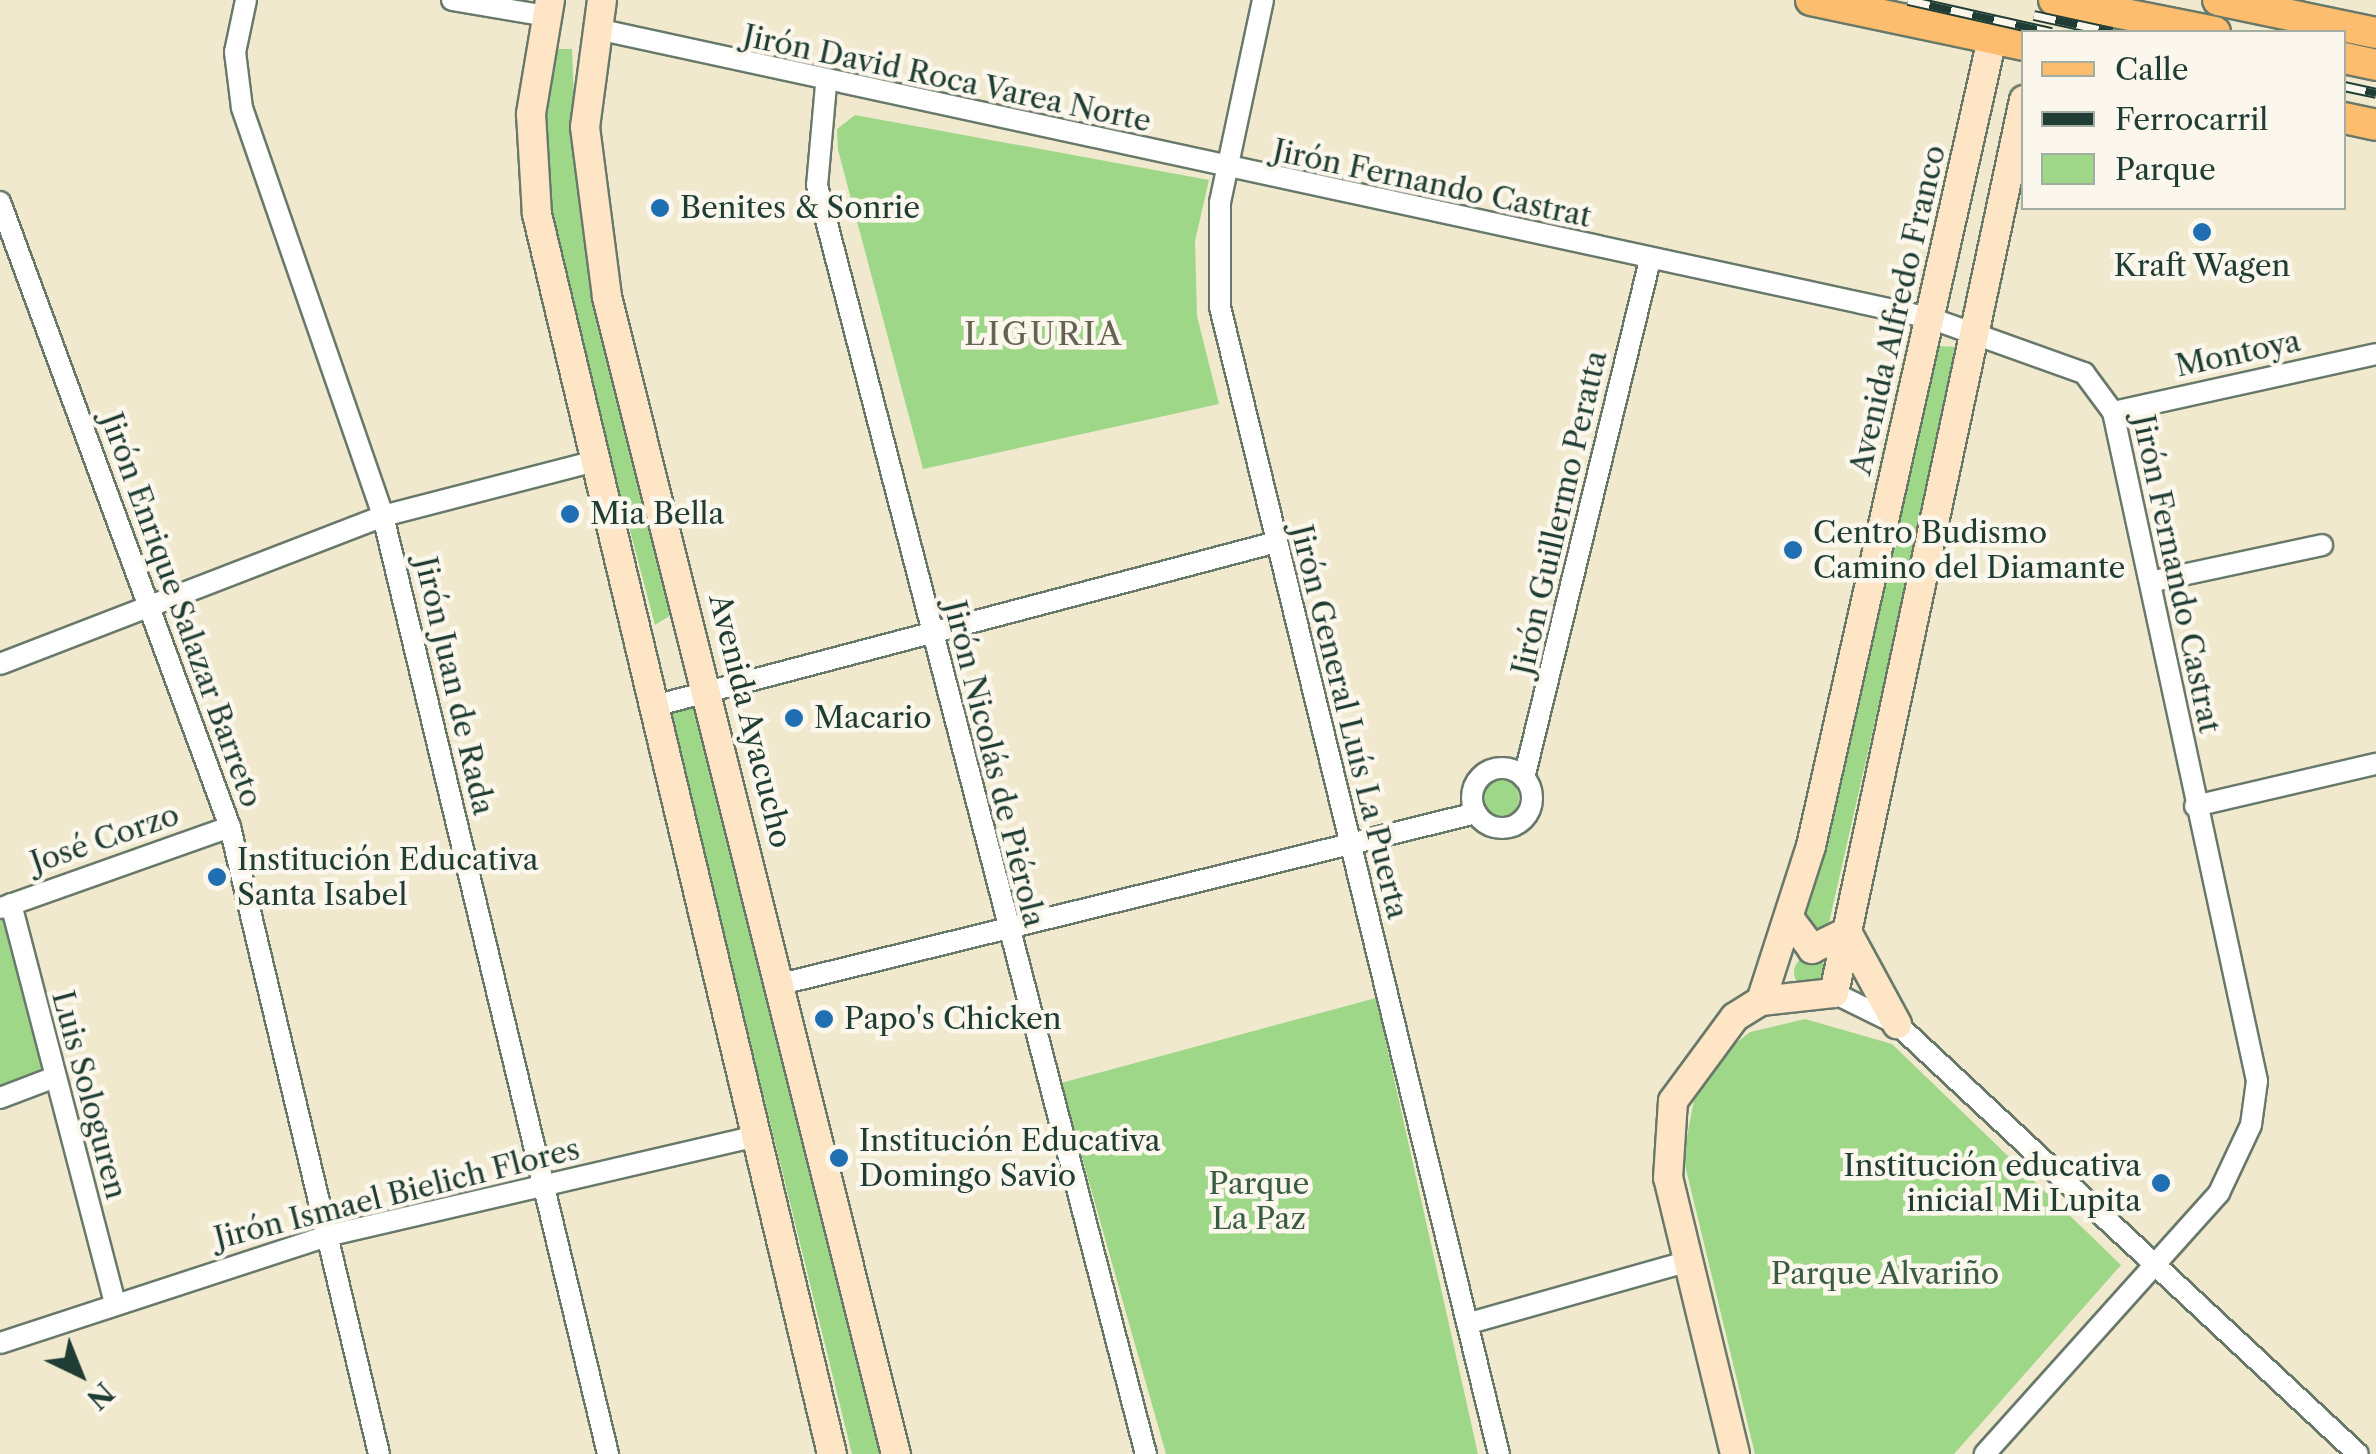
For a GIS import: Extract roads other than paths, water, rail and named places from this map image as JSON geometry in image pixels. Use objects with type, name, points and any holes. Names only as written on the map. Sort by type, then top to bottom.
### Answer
[{"type":"main road","name":"Avenida Ayacucho","points":[[602,0],[585,126],[596,240],[896,1454]]},
{"type":"main road","points":[[1812,0],[2021,44]]},
{"type":"main road","points":[[2054,0],[2205,30]]},
{"type":"main road","points":[[2218,0],[2300,8],[2376,33]]},
{"type":"main road","points":[[549,8],[531,114],[537,214],[650,708],[832,1454]]},
{"type":"main road","name":"Avenida Alfredo Franco","points":[[1761,1001],[1789,918],[1992,39]]},
{"type":"main road","points":[[2346,58],[2376,65]]},
{"type":"main road","points":[[1735,1454],[1668,1178],[1673,1101],[1712,1040],[1761,1001],[1834,993],[2021,114]]},
{"type":"main road","points":[[2346,118],[2376,125]]},
{"type":"main road","points":[[1971,132],[2015,142]]},
{"type":"main road","points":[[1789,918],[1812,949],[1847,932]]},
{"type":"main road","points":[[1847,932],[1896,1024]]},
{"type":"street","name":"Jirón Juan de Rada","points":[[246,0],[235,52],[242,108],[382,516],[608,1454]]},
{"type":"street","points":[[452,0],[549,8]]},
{"type":"street","name":"Jirón General Luís La Puerta","points":[[1262,0],[1226,170],[1216,245],[1220,306],[1273,543],[1500,1454]]},
{"type":"street","name":"Jirón David Roca Varea Norte","points":[[597,28],[826,85],[1226,170]]},
{"type":"street","name":"Jirón Nicolás de Piérola","points":[[826,85],[817,184],[1005,931],[1146,1454]]},
{"type":"street","name":"Jirón Fernando Castrat","points":[[1226,170],[1976,330],[2071,364],[2112,412],[2258,1081],[2239,1158],[2154,1266],[1985,1454]]},
{"type":"street","name":"Jirón Enrique Salazar Barreto","points":[[0,202],[146,609],[230,827],[331,1234],[379,1454]]},
{"type":"street","name":"Jirón Guillermo Peratta","points":[[1524,778],[1650,260]]},
{"type":"street","name":"Montoya","points":[[2112,412],[2376,354]]},
{"type":"street","points":[[0,664],[382,516],[592,462]]},
{"type":"street","points":[[650,708],[1273,543]]},
{"type":"street","points":[[2150,582],[2322,545]]},
{"type":"street","points":[[2195,806],[2376,764]]},
{"type":"street","points":[[1508,768],[1524,778],[1530,806],[1520,822],[1491,826],[1476,814],[1480,777],[1508,768]]},
{"type":"street","points":[[781,984],[1351,850],[1476,814]]},
{"type":"street","name":"José Corzo","points":[[5,906],[230,827]]},
{"type":"street","name":"Luis Sologuren","points":[[5,906],[114,1299]]},
{"type":"street","points":[[1834,993],[1896,1024],[2358,1454]]},
{"type":"street","points":[[0,1098],[50,1079]]},
{"type":"street","name":"Jirón Ismael Bielich Flores","points":[[0,1343],[114,1299],[331,1234],[543,1189],[755,1136]]},
{"type":"street","points":[[1470,1323],[1686,1262]]},
{"type":"railway","points":[[1908,0],[2042,30]]},
{"type":"railway","points":[[2034,15],[2103,30]]},
{"type":"railway","points":[[2346,86],[2376,93]]},
{"type":"place","name":"Benites & Sonrie","points":[[660,208]]},
{"type":"place","name":"Kraft Wagen","points":[[2202,232]]},
{"type":"place","name":"Mia Bella","points":[[570,514]]},
{"type":"place","name":"Centro Budismo Camino del Diamante","points":[[1793,550]]},
{"type":"place","name":"Macario","points":[[794,718]]},
{"type":"place","name":"Institución Educativa Santa Isabel","points":[[217,877]]},
{"type":"place","name":"Papo's Chicken","points":[[824,1019]]},
{"type":"place","name":"Institución Educativa Domingo Savio","points":[[839,1158]]},
{"type":"place","name":"Institución educativa inicial Mi Lupita","points":[[2161,1183]]},
{"type":"district","name":"LIGURIA","points":[[1044,334]]},
{"type":"park label","name":"Parque La Paz","points":[[1259,1201]]},
{"type":"park label","name":"Parque Alvariño","points":[[1885,1274]]}]
